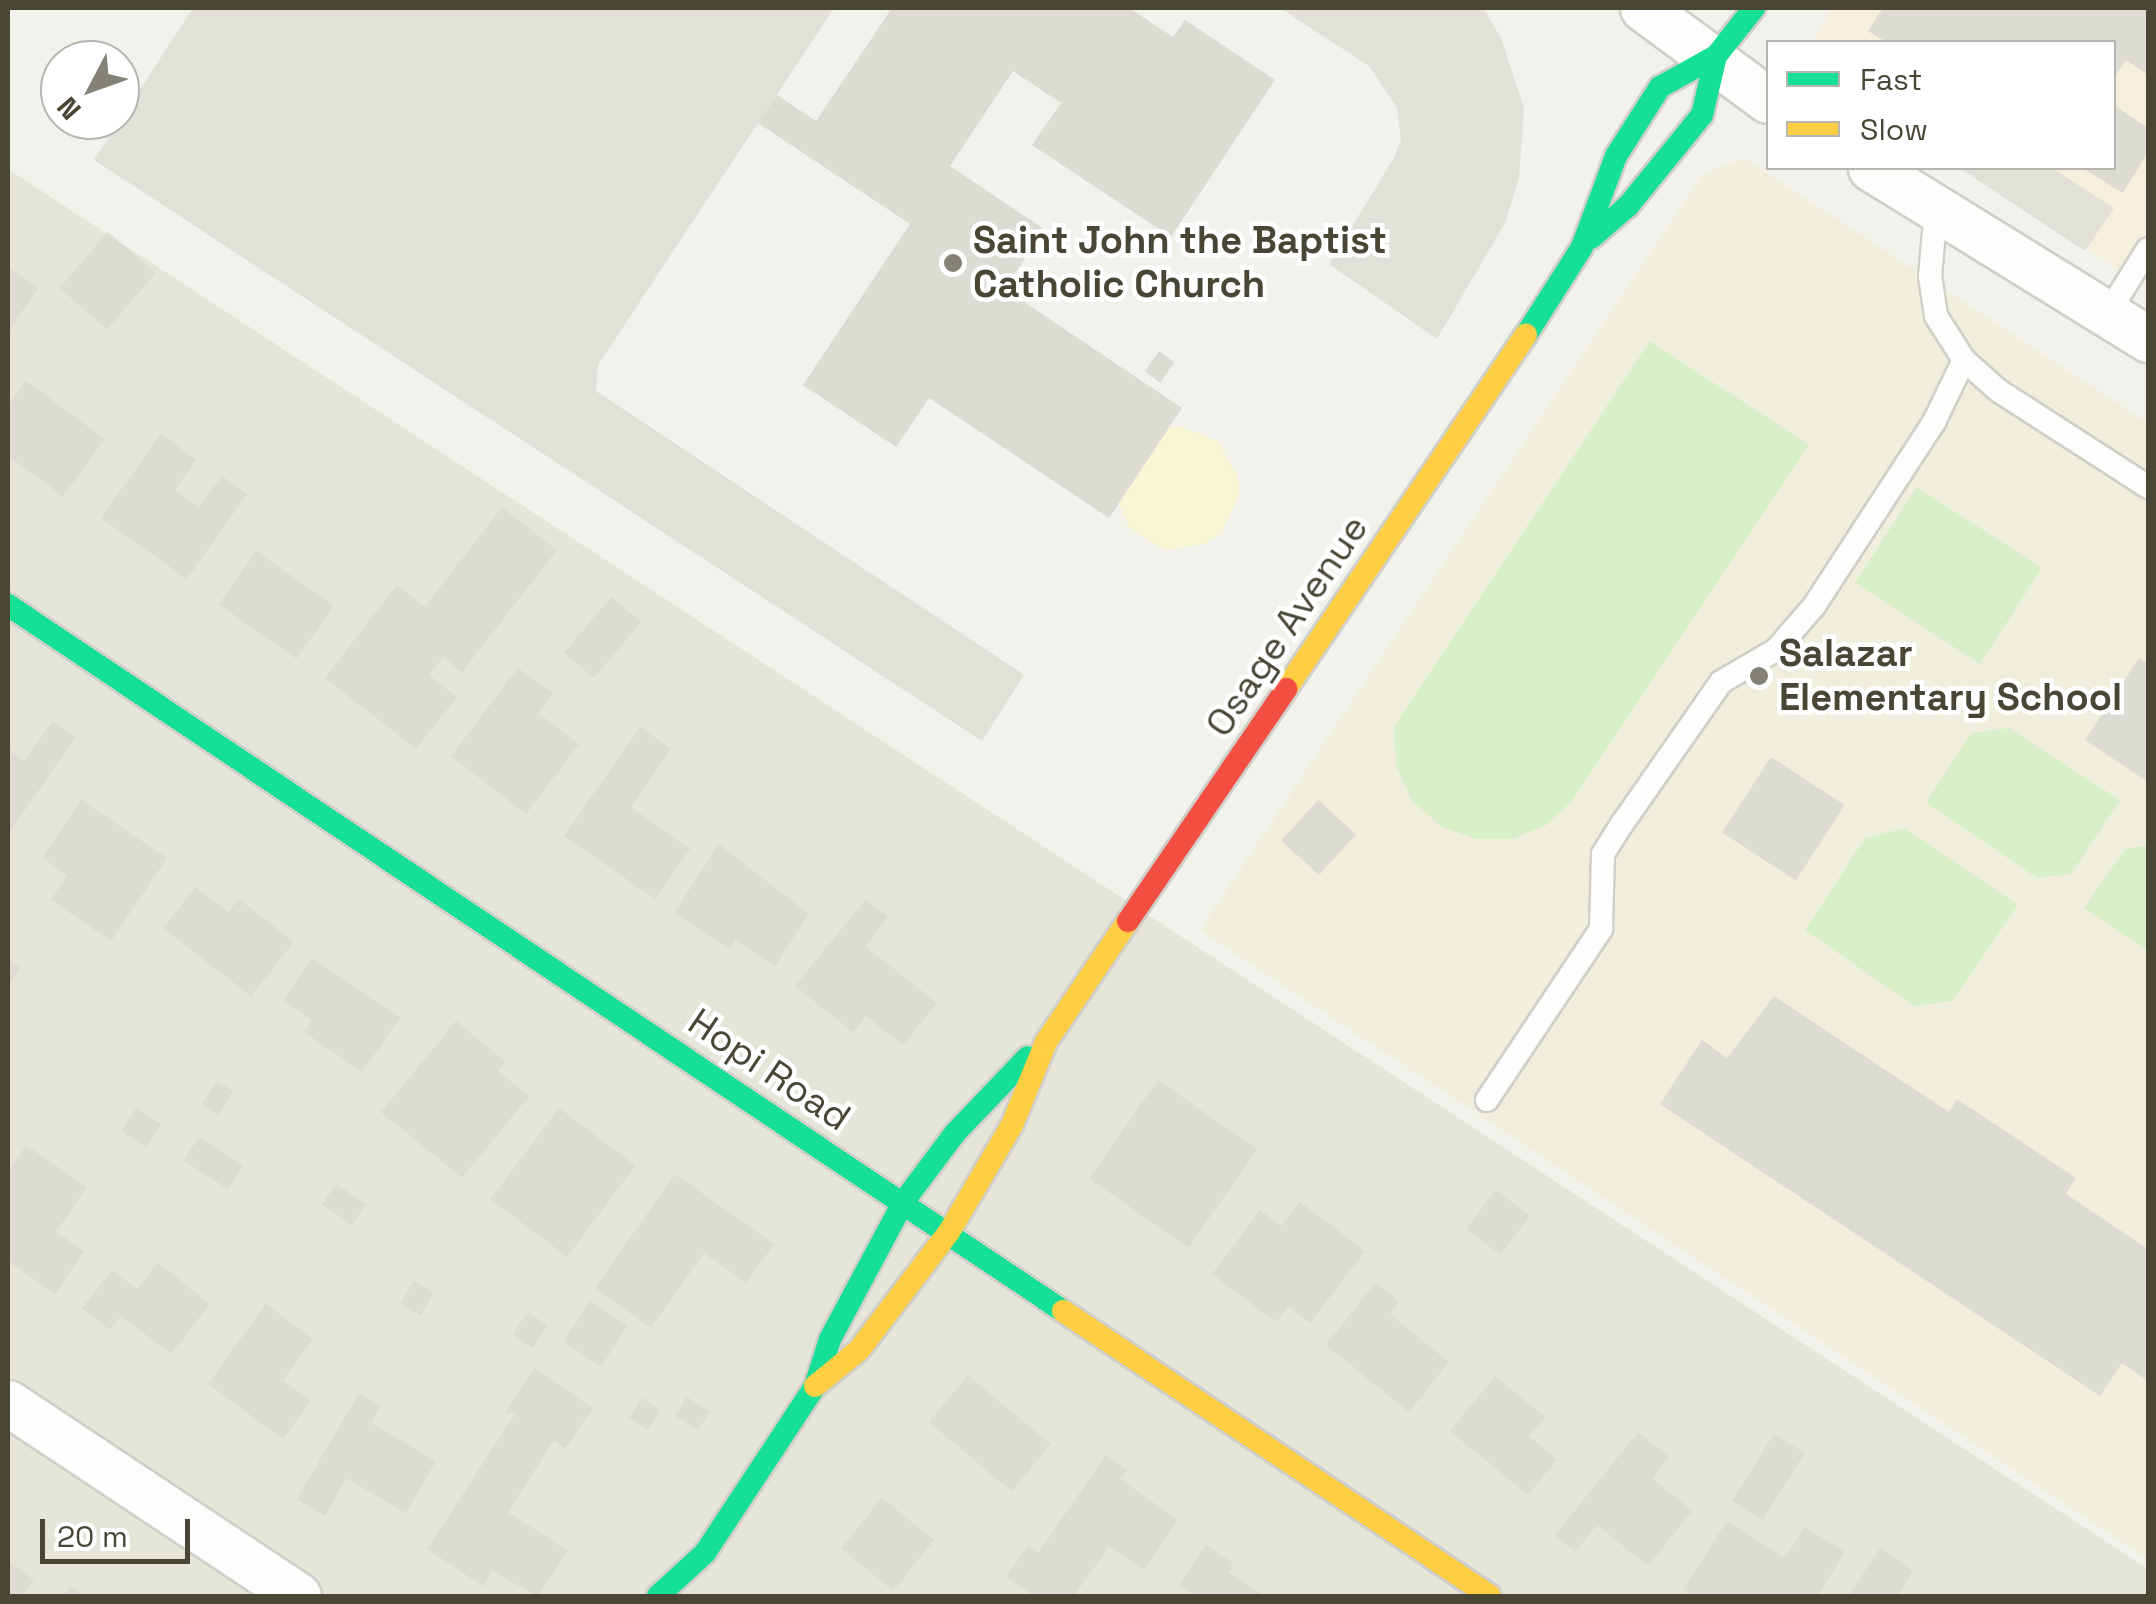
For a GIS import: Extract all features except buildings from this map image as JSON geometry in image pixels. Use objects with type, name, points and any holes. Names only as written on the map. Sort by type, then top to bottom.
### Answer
[{"type":"street","points":[[1643,8],[1716,56],[1766,98]]},
{"type":"street","name":"Osage Avenue","points":[[815,1386],[859,1350],[949,1232],[1012,1125],[1046,1042],[1582,247],[1616,156],[1660,86],[1716,56],[1754,8]]},
{"type":"street","name":"Osage Avenue","points":[[1582,247],[1628,206],[1702,115],[1716,56]]},
{"type":"street","points":[[1874,170],[2148,339]]},
{"type":"street","name":"Hopi Road","points":[[8,605],[1490,1596]]},
{"type":"street","name":"Osage Avenue","points":[[693,1596],[705,1554],[815,1386],[830,1340],[904,1202],[992,1090],[1046,1042]]},
{"type":"street","points":[[8,1403],[298,1596]]},
{"type":"street","name":"Osage Avenue","points":[[658,1596],[689,1561],[705,1554]]},
{"type":"lane","points":[[1936,210],[1930,276],[1936,316],[1964,360],[1999,392],[2148,487]]},
{"type":"lane","points":[[2108,313],[2148,249]]},
{"type":"lane","points":[[1487,1100],[1601,928],[1603,854],[1622,824],[1721,682],[1776,650],[1814,606],[1934,422],[1964,360]]},
{"type":"shaded area","points":[[193,8],[834,8],[598,365],[596,391],[1024,675],[982,741],[94,160],[107,140],[140,140],[140,89]]},
{"type":"shaded area","points":[[1280,8],[1483,8],[1501,38],[1524,108],[1519,178],[1505,223],[1437,339],[1329,264],[1394,158],[1401,140],[1397,108],[1369,66]]},
{"type":"shaded area","points":[[1833,8],[2148,8],[2144,287],[1971,170],[2116,170],[2116,40],[1813,40]]},
{"type":"shaded area","name":"Salazar Elementary School","points":[[1744,158],[2148,423],[2148,1559],[1200,930],[1703,174]]},
{"type":"shaded area","points":[[8,169],[2148,1569],[2148,1596],[8,1596]]},
{"type":"shaded area","points":[[1962,170],[2055,170],[2114,208],[2085,251]]},
{"type":"shaded area","points":[[1650,341],[1809,445],[1572,801],[1545,826],[1512,839],[1476,839],[1442,827],[1412,801],[1396,765],[1394,726]]},
{"type":"shaded area","points":[[1917,487],[2042,568],[1980,664],[1855,583]]},
{"type":"shaded area","points":[[2009,728],[2120,800],[2071,874],[2037,878],[1926,803],[1971,733]]},
{"type":"shaded area","points":[[1905,828],[2018,905],[1953,1001],[1914,1006],[1805,930],[1865,838]]},
{"type":"shaded area","points":[[2148,845],[2148,951],[2084,908],[2125,849]]},
{"type":"sand","points":[[1179,426],[1217,440],[1238,476],[1239,496],[1222,532],[1205,544],[1165,550],[1130,529],[1114,492],[1158,429]]},
{"type":"traffic: fast","points":[[1526,335],[1582,247],[1616,156],[1660,87],[1716,56],[1754,8]]},
{"type":"traffic: fast","points":[[1591,238],[1628,206],[1702,115],[1716,56]]},
{"type":"traffic: fast","points":[[8,605],[1063,1311]]},
{"type":"traffic: fast","points":[[658,1596],[705,1553],[815,1386],[830,1339],[904,1201],[955,1133],[1028,1057]]},
{"type":"traffic: slow","points":[[1286,689],[1526,335]]},
{"type":"traffic: slow","points":[[815,1386],[859,1350],[949,1232],[1012,1125],[1046,1042],[1128,921]]},
{"type":"traffic: slow","points":[[1063,1311],[1490,1596]]},
{"type":"traffic: jam","points":[[1128,921],[1286,689]]},
{"type":"place","name":"Saint John the Baptist Catholic Church","points":[[953,263]]},
{"type":"place","name":"Salazar Elementary School","points":[[1759,676]]}]
